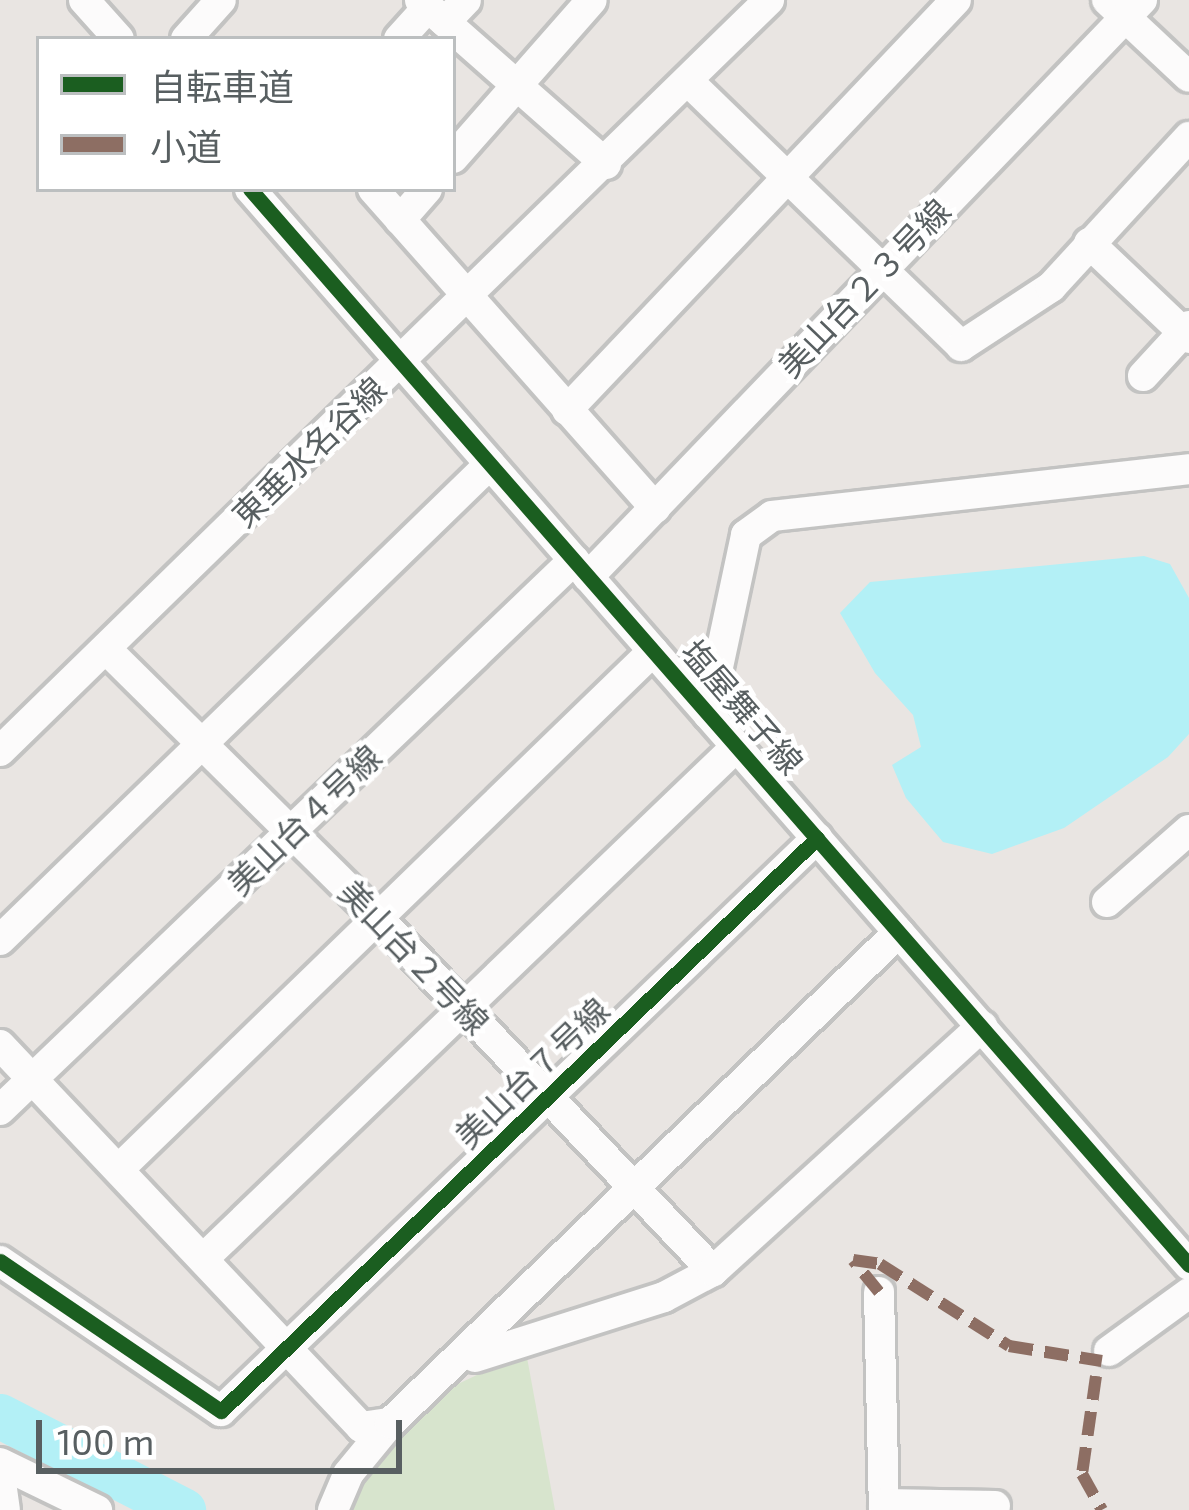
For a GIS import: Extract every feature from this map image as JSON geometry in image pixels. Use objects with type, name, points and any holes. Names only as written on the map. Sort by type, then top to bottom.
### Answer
[{"type":"street","points":[[84,0],[115,36]]},
{"type":"street","points":[[189,36],[221,0]]},
{"type":"street","points":[[456,155],[592,0]]},
{"type":"street","name":"東垂水名谷線","points":[[0,751],[467,300],[769,0]]},
{"type":"street","points":[[567,410],[956,0]]},
{"type":"street","points":[[1125,6],[1189,77]]},
{"type":"street","name":"美山台２３号線","points":[[581,569],[655,508],[1125,6]]},
{"type":"street","points":[[403,36],[440,7],[516,85],[606,164]]},
{"type":"street","points":[[689,82],[962,346],[1052,287],[1189,137]]},
{"type":"street","name":"塩屋舞子線","points":[[253,192],[1189,1265]]},
{"type":"street","points":[[376,192],[655,508]]},
{"type":"street","points":[[400,220],[424,192]]},
{"type":"street","points":[[1089,243],[1187,332],[1143,376]]},
{"type":"street","points":[[0,940],[490,464]]},
{"type":"street","points":[[708,714],[746,535],[772,516],[1189,469]]},
{"type":"street","name":"美山台４号線","points":[[0,1110],[292,831],[581,569]]},
{"type":"street","name":"美山台２号線","points":[[107,650],[206,742],[380,920],[713,1271]]},
{"type":"street","points":[[119,1169],[653,651]]},
{"type":"street","points":[[203,1259],[736,747]]},
{"type":"street","points":[[1107,902],[1189,830]]},
{"type":"street","name":"美山台７号線","points":[[0,1261],[221,1412],[290,1351],[817,838]]},
{"type":"street","points":[[333,1510],[348,1474],[390,1423],[458,1365],[899,932]]},
{"type":"street","points":[[458,1365],[515,1339],[664,1297],[713,1271],[982,1026]]},
{"type":"street","points":[[0,1046],[361,1427],[390,1423]]},
{"type":"street","points":[[879,1292],[884,1507],[995,1506]]},
{"type":"street","points":[[1108,1351],[1189,1293]]},
{"type":"street","points":[[0,1463],[98,1510]]},
{"type":"street","points":[[0,1475],[4,1510]]},
{"type":"green space","points":[[526,1352],[555,1510],[347,1510],[347,1498],[385,1448],[445,1390]]},
{"type":"water","points":[[1144,556],[1170,564],[1189,598],[1189,734],[1168,757],[1064,828],[992,854],[943,842],[906,798],[892,765],[921,747],[913,715],[875,673],[840,613],[870,582]]},
{"type":"waterway","points":[[0,1416],[183,1510]]},
{"type":"marked path","points":[[879,1292],[853,1260],[880,1264],[1009,1346],[1102,1361]]},
{"type":"marked path","points":[[1096,1376],[1082,1474],[1102,1510]]},
{"type":"cycle path","points":[[253,192],[1189,1265]]},
{"type":"cycle path","points":[[0,1261],[221,1411],[817,838]]}]
